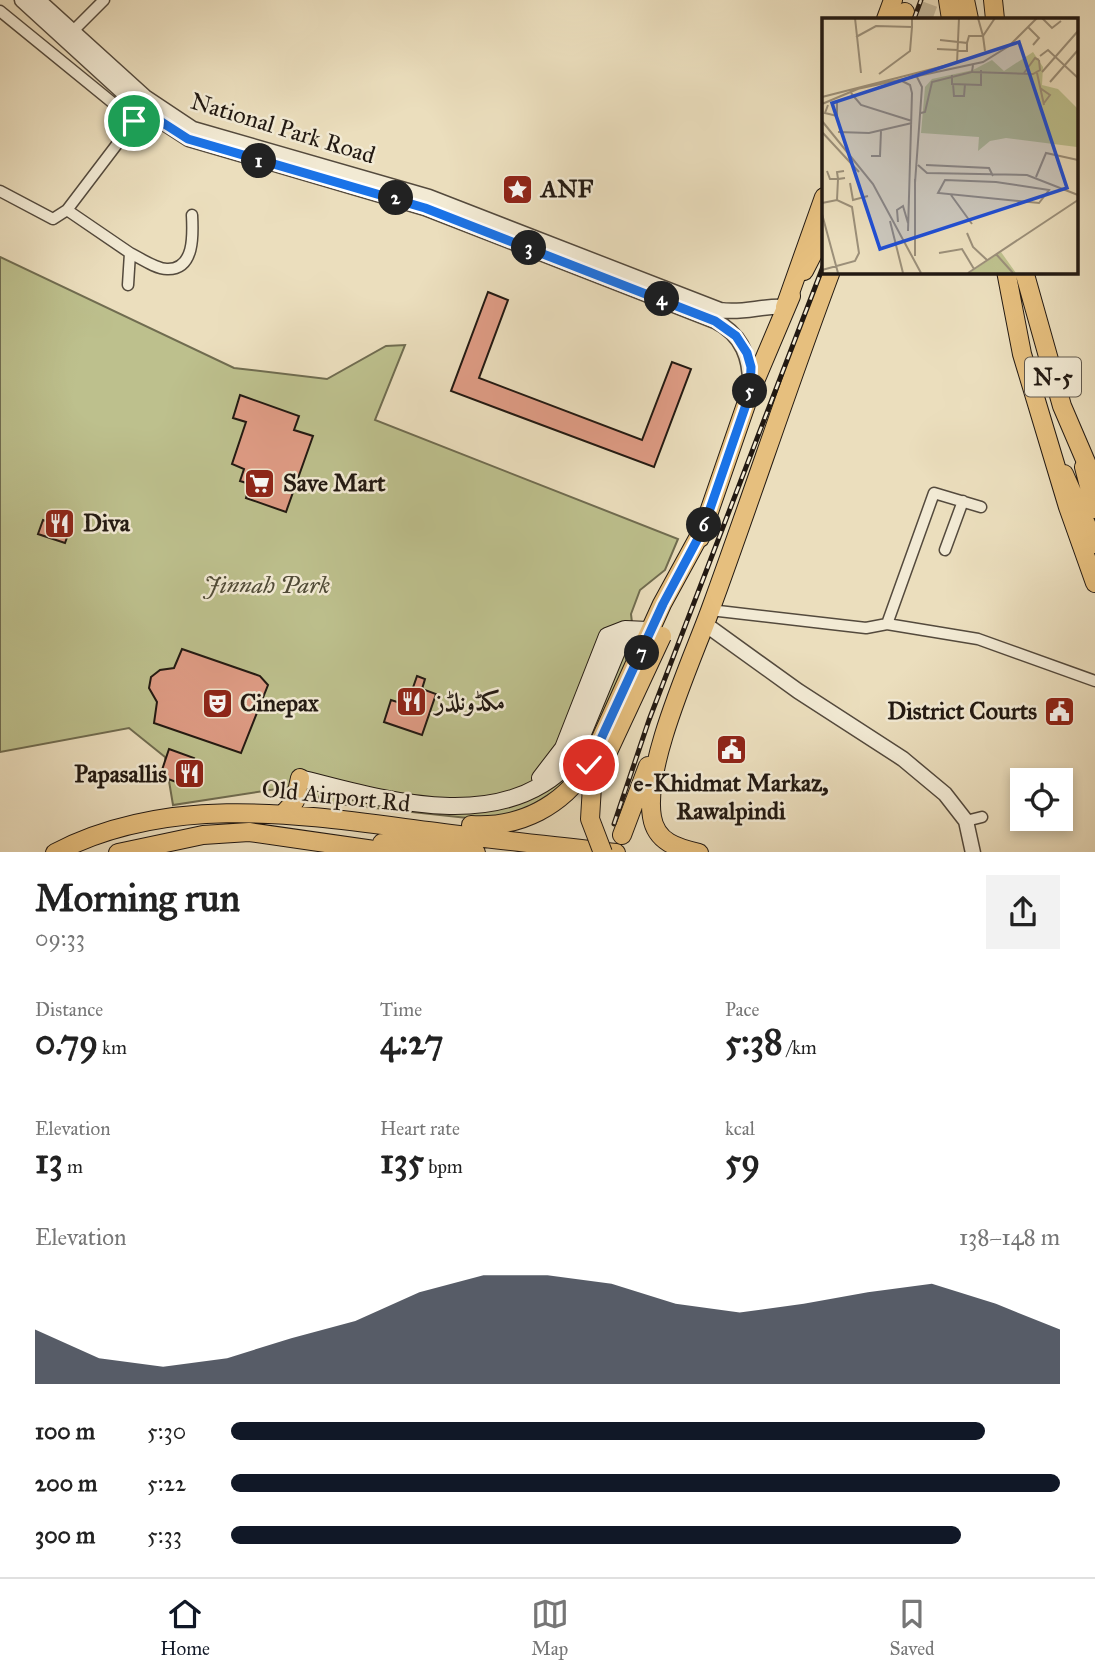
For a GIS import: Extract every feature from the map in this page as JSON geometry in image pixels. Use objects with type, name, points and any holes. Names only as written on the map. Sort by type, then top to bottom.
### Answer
[{"type":"main road","points":[[948,0],[951,18]]},
{"type":"main road","points":[[965,0],[968,18]]},
{"type":"main road","points":[[993,0],[995,18]]},
{"type":"main road","points":[[603,852],[590,819],[593,786],[703,529],[750,393],[785,307],[822,203]]},
{"type":"main road","points":[[785,307],[822,236]]},
{"type":"main road","points":[[622,835],[708,617],[830,273]]},
{"type":"main road","name":"N-5","points":[[1006,273],[1022,354],[1054,453]]},
{"type":"main road","name":"N-5","points":[[1025,273],[1062,406],[1095,483]]},
{"type":"main road","points":[[1080,450],[1095,509]]},
{"type":"main road","points":[[1054,453],[1095,544]]},
{"type":"main road","points":[[1054,453],[1068,507],[1095,583]]},
{"type":"main road","points":[[500,803],[540,779],[563,748],[607,636],[625,629],[657,633]]},
{"type":"main road","points":[[356,821],[419,820],[492,826],[546,809],[577,784],[589,765],[645,648],[657,633]]},
{"type":"main road","points":[[283,814],[295,801],[300,778],[362,796],[471,807],[500,803],[530,790],[563,770],[572,760],[620,644],[637,640],[645,648]]},
{"type":"main road","points":[[681,681],[656,768],[652,817],[659,836],[678,848],[699,852]]},
{"type":"main road","name":"Old Airport Rd","points":[[55,852],[119,829],[153,821],[228,811],[356,821],[616,852]]},
{"type":"main road","name":"Old Airport Rd","points":[[118,852],[203,835],[280,835],[395,852]]},
{"type":"main road","points":[[280,835],[476,852]]},
{"type":"street","name":"National Park Road","points":[[22,0],[139,116],[188,139],[425,208],[715,321],[736,336],[747,353],[751,367],[750,393]]},
{"type":"street","name":"National Park Road","points":[[38,0],[145,97],[193,129],[429,197],[720,310],[739,313],[772,306],[785,307]]},
{"type":"street","points":[[72,32],[104,0]]},
{"type":"street","points":[[0,10],[139,116],[67,210],[53,219],[44,217],[0,191]]},
{"type":"street","points":[[67,210],[130,253],[166,269],[181,266],[191,254],[192,215]]},
{"type":"street","points":[[128,285],[130,253]]},
{"type":"street","points":[[887,624],[929,499],[934,494],[941,493],[981,507]]},
{"type":"street","points":[[945,550],[963,501]]},
{"type":"street","points":[[708,617],[866,628],[887,624],[978,639],[1095,681]]},
{"type":"street","points":[[708,617],[798,691],[903,759],[945,794],[965,821],[973,852]]},
{"type":"street","points":[[965,821],[982,817]]},
{"type":"green space","name":"Jinnah Park","points":[[0,257],[234,368],[327,379],[386,346],[405,345],[375,420],[678,539],[665,570],[640,590],[631,614],[635,647],[590,755],[559,788],[526,809],[486,820],[329,803],[296,786],[173,805],[165,757],[129,728],[0,752]]},
{"type":"building","points":[[488,292],[508,300],[479,378],[642,440],[672,362],[691,369],[654,467],[451,391]]},
{"type":"building","points":[[240,395],[299,416],[294,430],[313,436],[286,512],[246,498],[250,484],[240,481],[244,469],[232,464],[246,422],[233,418]]},
{"type":"building","points":[[43,520],[70,529],[65,543],[38,534]]},
{"type":"building","points":[[182,649],[260,676],[268,685],[241,753],[154,723],[157,702],[149,688],[151,677],[160,670],[174,668]]},
{"type":"building","points":[[417,676],[425,679],[422,689],[436,694],[422,735],[384,722],[391,700],[407,705]]},
{"type":"building","points":[[169,749],[194,758],[184,785],[160,776]]},
{"type":"tunnel","points":[[924,18],[931,0]]},
{"type":"railway","points":[[914,18],[921,0]]},
{"type":"railway","points":[[614,824],[649,720],[822,269]]},
{"type":"place","name":"ANF","points":[[518,189]]},
{"type":"place","name":"Save Mart","points":[[260,483]]},
{"type":"place","name":"Diva","points":[[60,523]]},
{"type":"place","name":"مکڈونلڈز","points":[[412,702]]},
{"type":"place","name":"Cinepax","points":[[217,703]]},
{"type":"place","name":"District Courts","points":[[1060,711]]},
{"type":"place","name":"e-Khidmat Markaz, Rawalpindi","points":[[731,749]]},
{"type":"place","name":"Papasallis","points":[[190,774]]},
{"type":"route","points":[[134,121],[143,110],[159,123],[188,139],[301,174],[373,190],[425,208],[640,290],[726,326],[736,336],[747,353],[751,367],[750,393],[703,529],[663,604],[589,765]]}]
